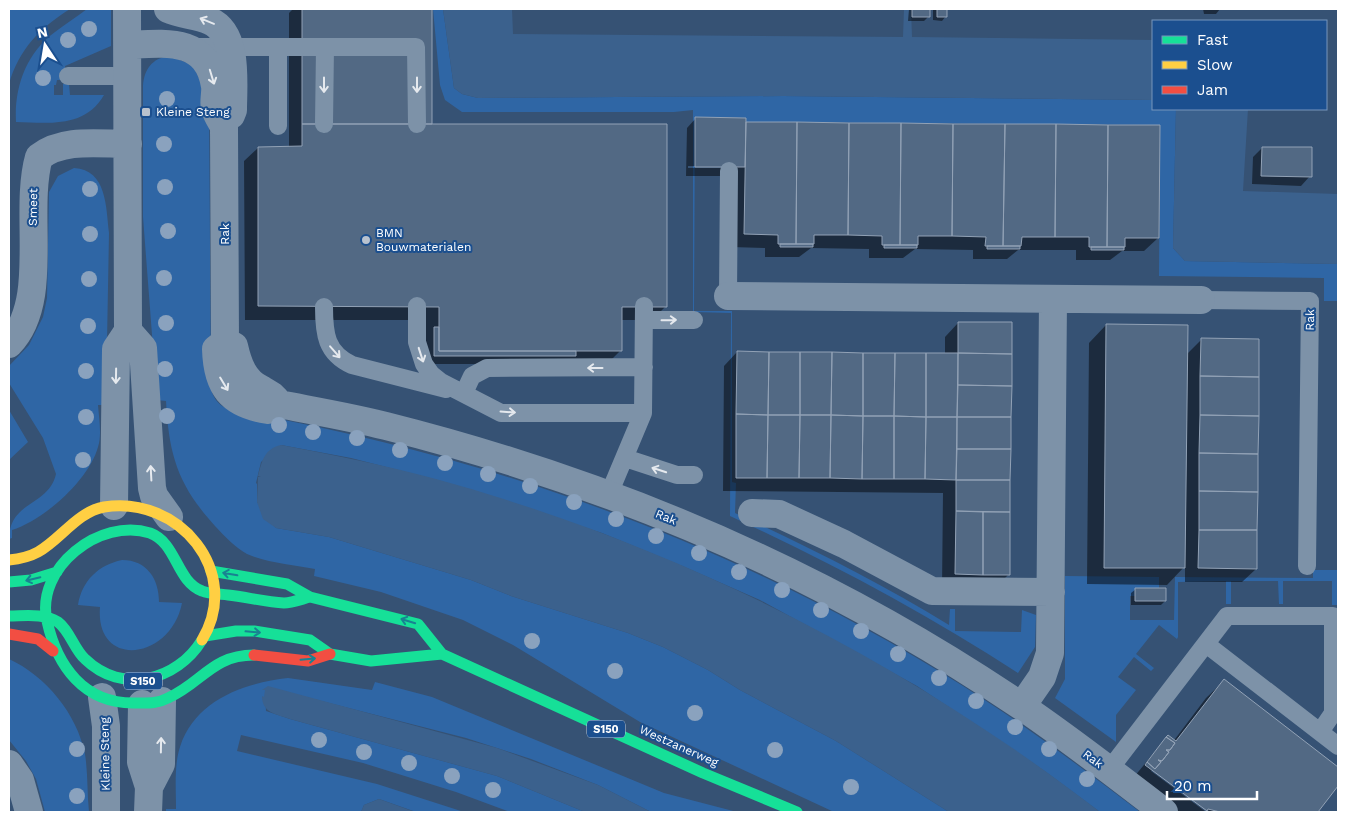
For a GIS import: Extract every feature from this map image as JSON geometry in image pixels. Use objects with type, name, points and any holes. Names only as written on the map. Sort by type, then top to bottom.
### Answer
[{"type":"main road","name":"S150","points":[[53,651],[46,617],[51,587],[57,572],[66,558],[112,519],[137,506],[169,517],[191,536],[211,571],[216,594],[214,608],[205,636],[197,650],[169,673],[150,695]]},
{"type":"main road","name":"S150","points":[[9,560],[28,557],[44,547],[81,517],[102,507],[112,519],[135,529],[150,532],[161,538],[173,550],[194,587],[216,594]]},
{"type":"main road","name":"Westzanerweg","points":[[211,571],[287,584],[310,597],[418,624],[442,654],[703,773],[797,812]]},
{"type":"main road","points":[[9,582],[31,580],[57,572]]},
{"type":"main road","name":"Westzanerweg","points":[[216,594],[286,602],[310,597]]},
{"type":"main road","points":[[9,616],[46,617]]},
{"type":"main road","name":"S150","points":[[46,617],[58,622],[66,631],[77,652],[95,668],[111,676],[132,681],[150,695]]},
{"type":"main road","name":"S150","points":[[205,636],[236,631],[254,631],[310,640],[330,654],[371,661],[442,654]]},
{"type":"main road","name":"S150","points":[[9,634],[38,639],[53,651],[71,676],[102,697],[120,703],[150,695],[179,694],[224,660],[260,655],[308,661],[330,654]]},
{"type":"street","points":[[112,519],[116,349],[128,331],[127,9]]},
{"type":"street","name":"Rak","points":[[168,9],[210,21],[220,28],[229,47],[233,72],[233,110],[224,127]]},
{"type":"street","name":"Rak","points":[[128,45],[165,43],[186,47],[206,62],[212,74],[215,88],[215,109],[224,127],[225,342],[234,346],[244,375],[256,386],[272,393],[279,404],[384,425],[453,444],[609,494],[743,550],[841,598],[944,657],[1022,706],[1164,812]]},
{"type":"street","name":"Smeet","points":[[9,344],[24,322],[31,297],[32,195],[39,157],[48,150],[70,144],[128,144]]},
{"type":"street","name":"Rak","points":[[728,296],[1201,300]]},
{"type":"street","points":[[1022,706],[1042,678],[1048,664],[1051,592],[1053,300]]},
{"type":"street","points":[[128,331],[143,348],[152,488],[154,496],[169,517]]},
{"type":"street","points":[[752,513],[779,514],[844,544],[932,591],[1051,592]]},
{"type":"street","points":[[148,800],[141,762],[150,695]]},
{"type":"street","name":"Kleine Steng","points":[[102,697],[106,726],[106,812]]},
{"type":"street","points":[[9,764],[20,780],[29,812]]},
{"type":"lane","points":[[186,47],[416,47],[417,124]]},
{"type":"lane","points":[[278,47],[278,126]]},
{"type":"lane","points":[[324,124],[325,47]]},
{"type":"lane","points":[[68,76],[128,76]]},
{"type":"lane","name":"Rak","points":[[728,296],[729,171]]},
{"type":"lane","name":"Rak","points":[[1201,300],[1310,301],[1307,566]]},
{"type":"lane","points":[[417,306],[418,342],[424,364],[440,382],[501,413],[643,413]]},
{"type":"lane","points":[[324,307],[325,337],[330,348],[343,361],[352,365],[464,393]]},
{"type":"lane","points":[[609,494],[643,413],[644,313],[694,320]]},
{"type":"lane","points":[[464,393],[472,376],[487,368],[644,368]]},
{"type":"lane","points":[[625,458],[676,475],[694,475]]},
{"type":"lane","points":[[1109,770],[1227,616],[1333,616],[1333,713],[1320,732]]},
{"type":"lane","points":[[1206,644],[1338,746]]},
{"type":"shaded area","points":[[9,9],[70,9],[49,24],[32,40],[19,60],[9,84]]},
{"type":"shaded area","points":[[87,9],[111,9],[111,46],[65,66],[65,80],[57,80],[56,85],[54,85],[54,95],[63,95],[63,84],[69,84],[70,95],[104,95],[96,106],[77,118],[53,123],[16,122],[17,97],[29,61],[45,41]]},
{"type":"shaded area","points":[[433,9],[443,9],[454,88],[462,94],[478,98],[783,96],[1152,100],[1152,110],[1176,110],[1173,248],[1185,261],[1338,264],[1338,301],[1324,301],[1324,278],[1159,276],[1160,125],[746,122],[745,118],[695,117],[694,311],[732,311],[732,482],[736,483],[735,513],[844,566],[949,625],[950,609],[955,609],[955,631],[1021,632],[1022,610],[1036,615],[1035,647],[1018,673],[877,589],[730,516],[731,313],[693,312],[693,110],[674,112],[462,112],[445,100],[440,85]]},
{"type":"shaded area","points":[[443,9],[512,9],[513,34],[903,37],[904,9],[911,9],[912,37],[1152,40],[1152,100],[783,96],[478,98],[462,94],[454,88]]},
{"type":"shaded area","points":[[169,56],[193,65],[209,100],[211,389],[214,397],[221,405],[232,410],[330,430],[425,453],[519,481],[611,512],[701,549],[790,590],[877,635],[963,686],[1031,731],[1140,812],[1100,812],[1046,772],[917,686],[760,600],[602,533],[437,480],[351,458],[281,445],[261,462],[256,483],[257,502],[276,528],[329,537],[471,580],[511,596],[628,633],[663,647],[836,741],[949,812],[834,812],[640,722],[513,645],[463,620],[381,592],[314,576],[315,569],[263,560],[247,554],[230,542],[202,511],[184,483],[173,454],[166,401],[157,400],[143,217],[143,86],[145,75],[150,66],[158,59]]},
{"type":"shaded area","points":[[1176,110],[1248,110],[1243,191],[1338,194],[1338,264],[1185,261],[1173,248]]},
{"type":"shaded area","points":[[74,168],[85,170],[93,175],[99,183],[105,202],[109,233],[106,397],[102,405],[98,405],[100,437],[93,460],[75,485],[51,508],[25,525],[12,530],[12,538],[9,539],[15,517],[46,492],[56,474],[43,438],[9,383],[9,366],[29,345],[43,317],[47,298],[49,192],[58,176]]},
{"type":"shaded area","points":[[9,410],[28,442],[9,460]]},
{"type":"shaded area","points":[[281,445],[359,460],[417,474],[525,506],[613,538],[700,573],[784,613],[867,657],[947,705],[1025,757],[1100,812],[949,812],[836,741],[663,647],[628,633],[511,596],[471,580],[329,537],[276,528],[263,519],[257,502],[258,477],[261,476],[258,476],[267,453]]},
{"type":"shaded area","points":[[122,560],[138,563],[150,572],[157,586],[159,602],[182,603],[175,622],[164,637],[150,646],[135,650],[121,648],[109,641],[102,627],[100,607],[78,605],[83,589],[92,575],[113,562]]},
{"type":"shaded area","points":[[1313,570],[1338,570],[1338,605],[1332,605],[1332,581],[1283,581],[1283,604],[1279,604],[1278,581],[1231,581],[1231,604],[1226,604],[1226,581],[1178,582],[1177,639],[1159,625],[1136,654],[1154,668],[1151,671],[1134,657],[1118,677],[1136,690],[1116,715],[1116,742],[1055,698],[1065,679],[1065,576],[1159,577],[1159,588],[1135,588],[1135,596],[1130,596],[1130,620],[1174,620],[1175,577],[1313,578]]},
{"type":"shaded area","points":[[9,659],[23,666],[47,686],[58,698],[75,725],[85,754],[89,812],[45,812],[36,779],[26,761],[9,740]]},
{"type":"shaded area","points":[[288,678],[372,690],[375,682],[432,697],[664,793],[737,812],[651,812],[598,785],[531,759],[466,738],[286,692],[265,690],[266,711],[497,776],[585,812],[510,812],[456,792],[363,763],[241,735],[237,751],[377,784],[464,812],[416,812],[379,799],[364,805],[361,812],[166,812],[166,809],[176,809],[178,754],[187,731],[197,717],[209,706],[238,690],[271,680]]},
{"type":"shaded area","points":[[268,686],[497,748],[598,785],[651,812],[585,812],[497,776],[280,716],[264,706],[262,696],[264,697],[265,690],[262,690]]},
{"type":"shaded area","points":[[379,799],[415,812],[361,812],[364,805]]},
{"type":"building","points":[[302,9],[432,9],[432,124],[302,124]]},
{"type":"building","points":[[912,9],[930,9],[930,17],[912,17]]},
{"type":"building","points":[[937,9],[947,9],[947,17],[937,17]]},
{"type":"building","points":[[695,117],[746,118],[745,167],[695,167]]},
{"type":"building","points":[[746,122],[797,122],[796,244],[778,244],[778,235],[744,234]]},
{"type":"building","points":[[797,122],[849,123],[848,235],[814,235],[814,244],[796,244]]},
{"type":"building","points":[[849,123],[901,123],[900,245],[882,245],[882,236],[848,235]]},
{"type":"building","points":[[901,123],[953,124],[952,236],[918,236],[918,245],[900,245]]},
{"type":"building","points":[[302,124],[667,124],[667,307],[622,307],[622,351],[439,351],[439,307],[258,306],[258,147],[302,146]]},
{"type":"building","points":[[953,124],[1005,124],[1003,246],[985,246],[986,237],[952,236]]},
{"type":"building","points":[[1005,124],[1056,124],[1055,237],[1022,237],[1021,246],[1003,246]]},
{"type":"building","points":[[1056,124],[1108,125],[1107,247],[1089,247],[1089,237],[1055,237]]},
{"type":"building","points":[[1108,125],[1160,125],[1159,238],[1125,238],[1125,247],[1107,247]]},
{"type":"building","points":[[1262,147],[1312,147],[1312,177],[1261,176]]},
{"type":"building","points":[[780,244],[813,244],[813,247],[780,247]]},
{"type":"building","points":[[884,245],[917,245],[917,248],[884,248]]},
{"type":"building","points":[[987,246],[1020,246],[1020,249],[987,249]]},
{"type":"building","points":[[1091,247],[1124,247],[1124,250],[1091,250]]},
{"type":"building","points":[[958,322],[1012,322],[1012,354],[958,353]]},
{"type":"building","points":[[1106,324],[1188,325],[1185,568],[1104,568]]},
{"type":"building","points":[[434,327],[439,327],[439,351],[576,351],[576,356],[434,356]]},
{"type":"building","points":[[1201,338],[1259,339],[1259,377],[1200,376]]},
{"type":"building","points":[[737,351],[769,352],[768,415],[736,414]]},
{"type":"building","points":[[769,352],[800,352],[800,415],[768,415]]},
{"type":"building","points":[[800,352],[832,352],[831,415],[800,415]]},
{"type":"building","points":[[832,352],[863,353],[863,416],[831,415]]},
{"type":"building","points":[[863,353],[895,353],[894,416],[863,416]]},
{"type":"building","points":[[895,353],[926,353],[926,417],[894,416]]},
{"type":"building","points":[[926,353],[958,353],[957,417],[926,417]]},
{"type":"building","points":[[958,353],[1012,354],[1012,386],[958,385]]},
{"type":"building","points":[[1200,376],[1259,377],[1259,416],[1200,415]]},
{"type":"building","points":[[958,385],[1012,386],[1011,417],[957,417]]},
{"type":"building","points":[[736,414],[768,415],[767,478],[736,478]]},
{"type":"building","points":[[768,415],[800,415],[799,478],[767,478]]},
{"type":"building","points":[[800,415],[831,415],[830,478],[799,478]]},
{"type":"building","points":[[831,415],[863,416],[862,479],[830,478]]},
{"type":"building","points":[[1200,415],[1259,416],[1258,454],[1199,453]]},
{"type":"building","points":[[863,416],[894,416],[894,479],[862,479]]},
{"type":"building","points":[[894,416],[926,417],[925,479],[894,479]]},
{"type":"building","points":[[926,417],[957,417],[956,480],[925,479]]},
{"type":"building","points":[[957,417],[1011,417],[1011,449],[957,449]]},
{"type":"building","points":[[957,449],[1011,449],[1010,480],[956,480]]},
{"type":"building","points":[[1199,453],[1258,454],[1258,492],[1199,491]]},
{"type":"building","points":[[956,480],[1010,480],[1010,512],[956,511]]},
{"type":"building","points":[[1199,491],[1258,492],[1257,530],[1199,530]]},
{"type":"building","points":[[956,511],[983,512],[983,575],[955,574]]},
{"type":"building","points":[[983,512],[1010,512],[1010,575],[983,575]]},
{"type":"building","points":[[1199,530],[1257,530],[1257,569],[1198,568]]},
{"type":"building","points":[[1135,588],[1166,588],[1166,601],[1135,601]]},
{"type":"building","points":[[1224,679],[1338,767],[1338,786],[1318,812],[1220,812],[1208,809],[1207,811],[1145,765],[1147,762],[1155,769],[1161,762],[1158,760],[1162,761],[1169,752],[1166,750],[1170,750],[1175,743],[1166,737],[1168,735],[1176,741]]},
{"type":"building","points":[[1166,737],[1175,743],[1170,750],[1166,750],[1169,752],[1162,761],[1158,760],[1161,762],[1155,769],[1147,762]]},
{"type":"traffic: fast","points":[[254,655],[240,656],[217,665],[180,692],[160,701],[152,703],[117,702],[101,697],[87,689],[76,679],[58,653],[47,621],[46,601],[51,583],[61,566],[75,551],[92,540],[111,533],[131,530],[150,533],[159,538],[166,545],[187,579],[193,586],[202,591],[284,603],[310,597]]},
{"type":"traffic: fast","points":[[211,571],[287,584],[310,597],[418,624],[442,654]]},
{"type":"traffic: fast","points":[[9,582],[31,580],[57,572]]},
{"type":"traffic: fast","points":[[9,616],[40,616],[58,622],[66,630],[85,659],[100,670],[115,677],[132,680],[164,674],[191,654],[202,640]]},
{"type":"traffic: fast","points":[[205,636],[236,631],[254,631],[310,640],[330,654],[371,661],[442,654],[703,773],[797,812]]},
{"type":"traffic: slow","points":[[9,560],[24,558],[38,552],[77,520],[94,510],[104,507],[131,506],[157,513],[179,526],[196,544],[209,565],[215,589],[213,614],[202,640]]},
{"type":"traffic: jam","points":[[9,634],[38,639],[53,651]]},
{"type":"traffic: jam","points":[[254,655],[308,661],[330,654]]},
{"type":"place","name":"Kleine Steng","points":[[146,112]]},
{"type":"place","name":"BMN Bouwmaterialen","points":[[366,240]]}]
